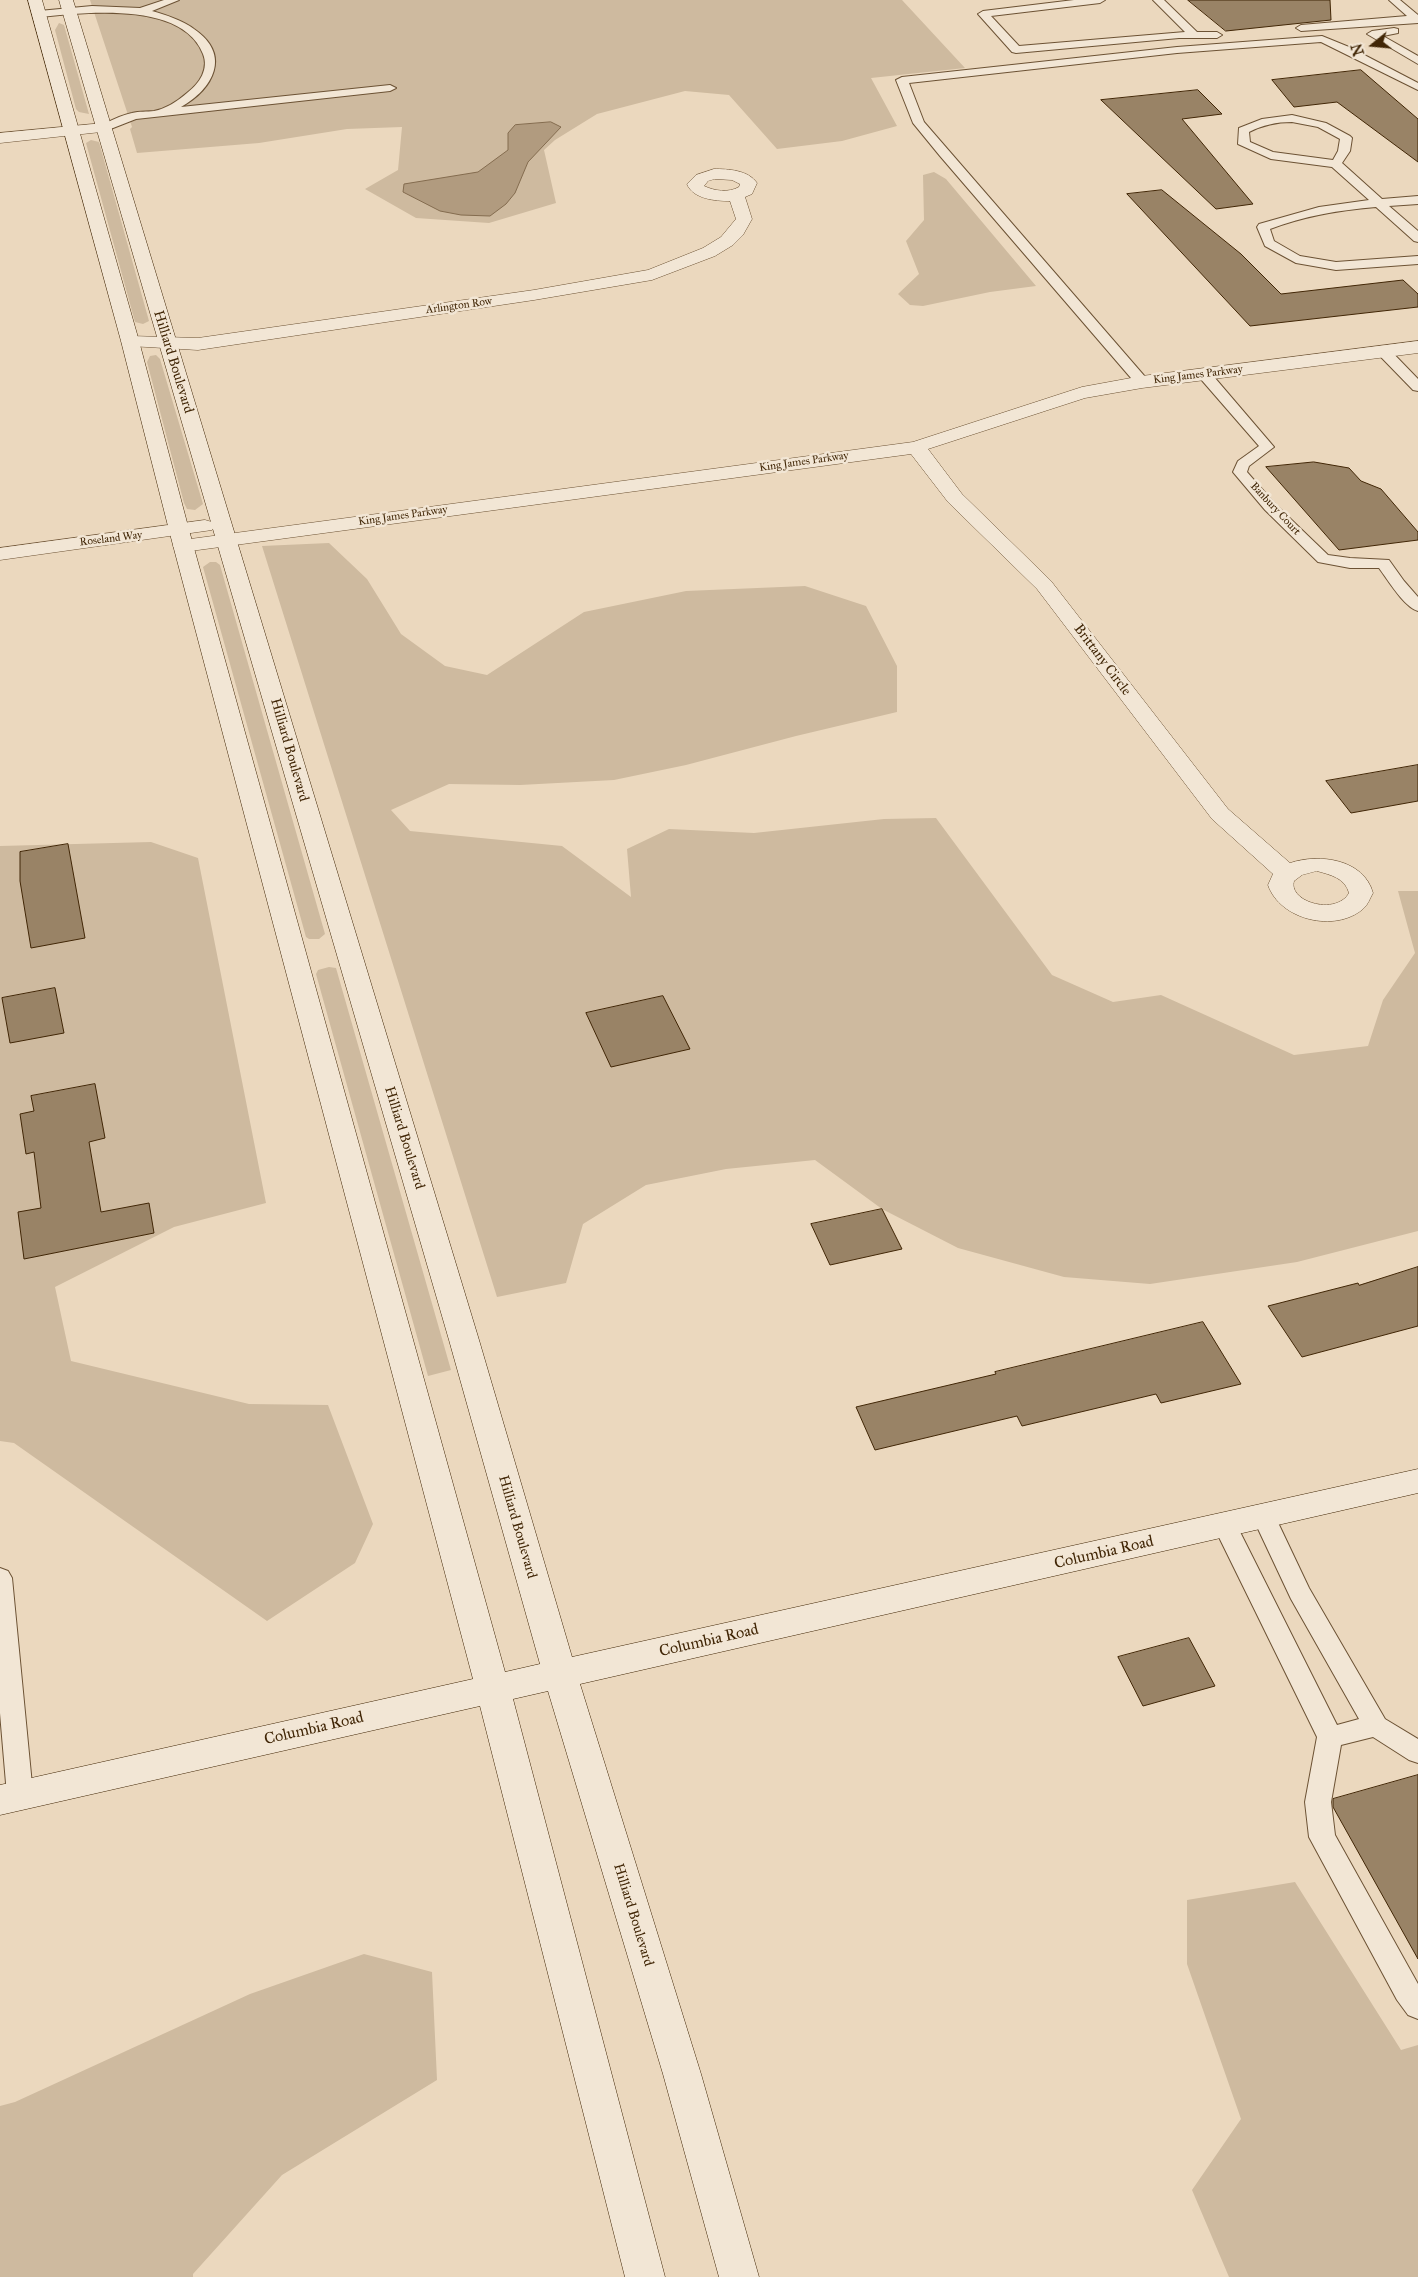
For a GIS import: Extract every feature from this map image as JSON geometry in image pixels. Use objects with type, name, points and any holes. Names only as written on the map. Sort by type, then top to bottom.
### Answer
[{"type":"main road","name":"Hilliard Boulevard","points":[[68,5],[464,1340],[560,1675],[682,2074],[739,2277]]},
{"type":"main road","points":[[37,7],[130,341],[181,538],[493,1689],[646,2277]]},
{"type":"main road","points":[[0,138],[104,128]]},
{"type":"main road","name":"Arlington Row","points":[[130,341],[198,344],[652,275],[709,252],[727,241],[737,231],[744,219],[736,194]]},
{"type":"main road","name":"King James Parkway","points":[[224,532],[916,447],[1082,393],[1142,382],[1418,346]]},
{"type":"main road","name":"Brittany Circle","points":[[916,447],[954,498],[1044,585],[1220,814],[1286,873]]},
{"type":"main road","name":"Roseland Way","points":[[0,554],[181,538],[224,532]]},
{"type":"main road","name":"Columbia Road","points":[[10,1798],[1225,1526],[1418,1481]]},
{"type":"lane","points":[[141,11],[174,0]]},
{"type":"lane","points":[[1100,0],[983,14],[1016,50],[1179,35],[1230,34]]},
{"type":"lane","points":[[1158,0],[1194,35]]},
{"type":"lane","points":[[1394,0],[1415,21]]},
{"type":"lane","points":[[37,7],[68,5],[141,11],[188,28],[201,40],[211,62],[210,73],[196,92],[176,106],[160,113]]},
{"type":"lane","points":[[1287,29],[1415,21]]},
{"type":"lane","points":[[1415,21],[1372,34],[1418,62]]},
{"type":"lane","points":[[1142,382],[919,123],[902,80],[1177,50],[1322,39],[1418,87]]},
{"type":"lane","points":[[104,128],[133,116],[390,88]]},
{"type":"lane","points":[[1336,164],[1344,151],[1346,138],[1322,125],[1295,118],[1257,122],[1243,130],[1244,144],[1271,155],[1336,164],[1418,238]]},
{"type":"lane","points":[[1418,200],[1378,202],[1290,217],[1263,227],[1269,243],[1296,259],[1336,266],[1418,260]]},
{"type":"lane","points":[[1382,351],[1418,387]]},
{"type":"lane","name":"Banbury Court","points":[[1204,374],[1267,447],[1243,464],[1240,472],[1270,507],[1323,559],[1350,563],[1384,563],[1398,584],[1418,606]]},
{"type":"lane","points":[[1264,1516],[1299,1592],[1376,1726],[1418,1752]]},
{"type":"lane","points":[[1225,1526],[1330,1737],[1318,1802],[1322,1837],[1407,1991],[1418,2006]]},
{"type":"lane","points":[[0,1578],[10,1798]]},
{"type":"lane","points":[[1330,1737],[1376,1726]]},
{"type":"shaded area","points":[[90,0],[902,0],[965,68],[871,78],[897,126],[842,141],[777,149],[729,95],[685,91],[597,114],[555,140],[544,150],[556,203],[489,223],[416,218],[365,189],[398,170],[402,127],[347,129],[259,143],[137,153],[130,129],[132,127]]},
{"type":"shaded area","points":[[59,23],[64,25],[89,114],[79,112],[76,109],[55,30]]},
{"type":"shaded area","points":[[551,122],[561,127],[528,162],[515,193],[506,204],[490,216],[461,215],[440,211],[403,192],[404,184],[478,172],[508,150],[508,133],[515,125]]},
{"type":"shaded area","points":[[91,140],[99,142],[149,321],[143,324],[135,322],[86,143]]},
{"type":"shaded area","points":[[934,172],[946,179],[1036,286],[990,292],[923,306],[910,305],[898,294],[919,274],[906,241],[924,220],[923,175]]},
{"type":"shaded area","points":[[156,355],[160,359],[203,504],[195,510],[187,509],[184,503],[147,362],[150,356]]},
{"type":"shaded area","points":[[329,543],[367,579],[401,634],[445,666],[487,675],[584,612],[686,591],[805,586],[866,606],[897,666],[897,712],[686,765],[614,780],[520,785],[449,784],[391,810],[410,831],[562,846],[631,897],[627,849],[669,829],[754,833],[884,819],[936,818],[1052,975],[1113,1002],[1161,995],[1294,1055],[1368,1046],[1383,1000],[1415,953],[1398,891],[1418,891],[1418,1231],[1297,1262],[1150,1284],[1064,1277],[958,1248],[882,1209],[815,1160],[726,1169],[646,1185],[583,1224],[566,1283],[497,1297],[262,546]]},
{"type":"shaded area","points":[[210,562],[216,562],[220,565],[325,934],[319,939],[309,939],[306,937],[203,567]]},
{"type":"shaded area","points":[[151,842],[198,858],[266,1203],[174,1227],[55,1287],[71,1361],[249,1404],[328,1405],[373,1524],[355,1563],[267,1621],[14,1443],[0,1441],[0,846]]},
{"type":"shaded area","points":[[329,967],[336,968],[451,1370],[428,1376],[316,974],[318,970]]},
{"type":"shaded area","points":[[1295,1882],[1401,2050],[1418,2045],[1418,2277],[1229,2277],[1192,2190],[1241,2119],[1187,1964],[1187,1900]]},
{"type":"shaded area","points":[[364,1954],[432,1972],[437,2080],[282,2175],[193,2274],[193,2277],[0,2277],[0,2106],[15,2102],[250,1994]]},
{"type":"building","points":[[1188,0],[1330,0],[1331,20],[1226,31]]},
{"type":"building","points":[[1361,70],[1418,119],[1418,162],[1337,102],[1294,107],[1272,80]]},
{"type":"building","points":[[1198,90],[1222,114],[1182,119],[1253,204],[1216,209],[1101,100]]},
{"type":"building","points":[[1162,190],[1241,254],[1281,294],[1403,280],[1418,294],[1418,307],[1250,326],[1127,194]]},
{"type":"building","points":[[1314,462],[1349,468],[1361,481],[1381,489],[1418,532],[1418,540],[1339,550],[1266,467]]},
{"type":"building","points":[[1418,765],[1418,801],[1351,813],[1326,781]]},
{"type":"building","points":[[68,844],[85,938],[31,948],[20,881],[20,852]]},
{"type":"building","points":[[55,988],[64,1033],[10,1043],[2,998]]},
{"type":"building","points":[[663,996],[690,1049],[611,1067],[586,1013]]},
{"type":"building","points":[[95,1084],[105,1138],[89,1142],[101,1212],[149,1203],[154,1233],[24,1259],[18,1212],[41,1208],[34,1152],[26,1154],[20,1114],[34,1111],[31,1096]]},
{"type":"building","points":[[882,1209],[902,1249],[830,1265],[811,1224]]},
{"type":"building","points":[[1418,1267],[1418,1326],[1302,1357],[1268,1306],[1358,1283],[1359,1285]]},
{"type":"building","points":[[1203,1322],[1241,1384],[1161,1403],[1156,1394],[1022,1426],[1017,1416],[875,1450],[856,1407],[996,1374],[995,1372]]},
{"type":"building","points":[[1189,1638],[1215,1686],[1143,1706],[1118,1657]]},
{"type":"building","points":[[1418,1775],[1418,1959],[1333,1807],[1333,1799]]}]
